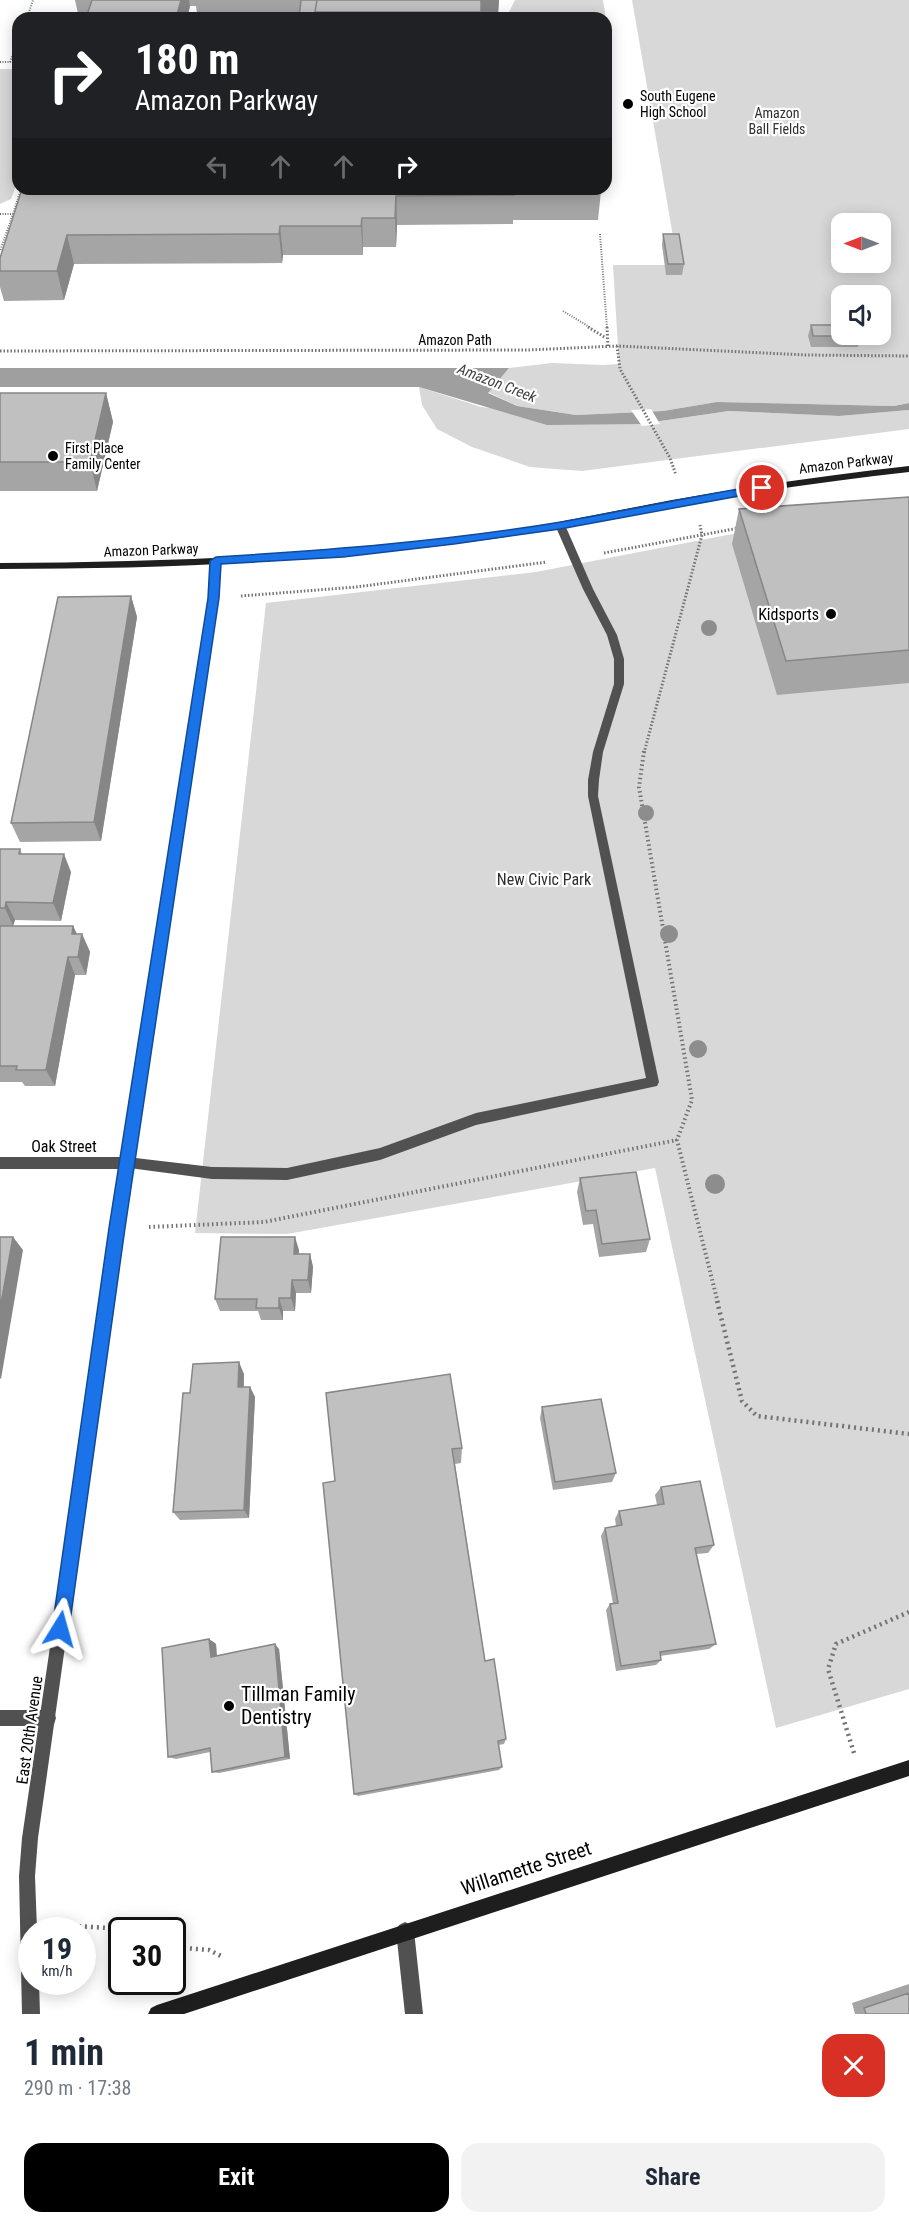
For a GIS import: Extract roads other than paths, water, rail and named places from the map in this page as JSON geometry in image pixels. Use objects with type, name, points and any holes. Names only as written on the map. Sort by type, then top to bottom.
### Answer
[{"type":"main road","name":"Amazon Parkway","points":[[0,566],[179,564],[343,553],[560,525],[699,498],[909,468]]},
{"type":"main road","name":"Willamette Street","points":[[157,2014],[909,1768]]},
{"type":"street","name":"Oak Street","points":[[0,1163],[127,1163],[212,1173],[287,1174],[380,1154],[476,1119],[653,1082],[593,796],[592,774],[596,753],[619,682],[619,657],[614,637],[597,606],[560,525]]},
{"type":"street","name":"East 20th Avenue","points":[[31,2014],[27,1876],[30,1838],[117,1228],[211,614],[216,561]]},
{"type":"street","points":[[0,1718],[48,1718]]},
{"type":"street","points":[[405,1931],[414,2014]]},
{"type":"place","name":"South Eugene High School","points":[[628,104]]},
{"type":"place","name":"First Place Family Center","points":[[53,456]]},
{"type":"place","name":"Kidsports","points":[[831,614]]},
{"type":"place","name":"Tillman Family Dentistry","points":[[229,1706]]},
{"type":"park label","name":"Amazon Ball Fields","points":[[777,122]]},
{"type":"park label","name":"New Civic Park","points":[[544,879]]},
{"type":"water label","name":"Amazon Creek","points":[[497,383]]}]
